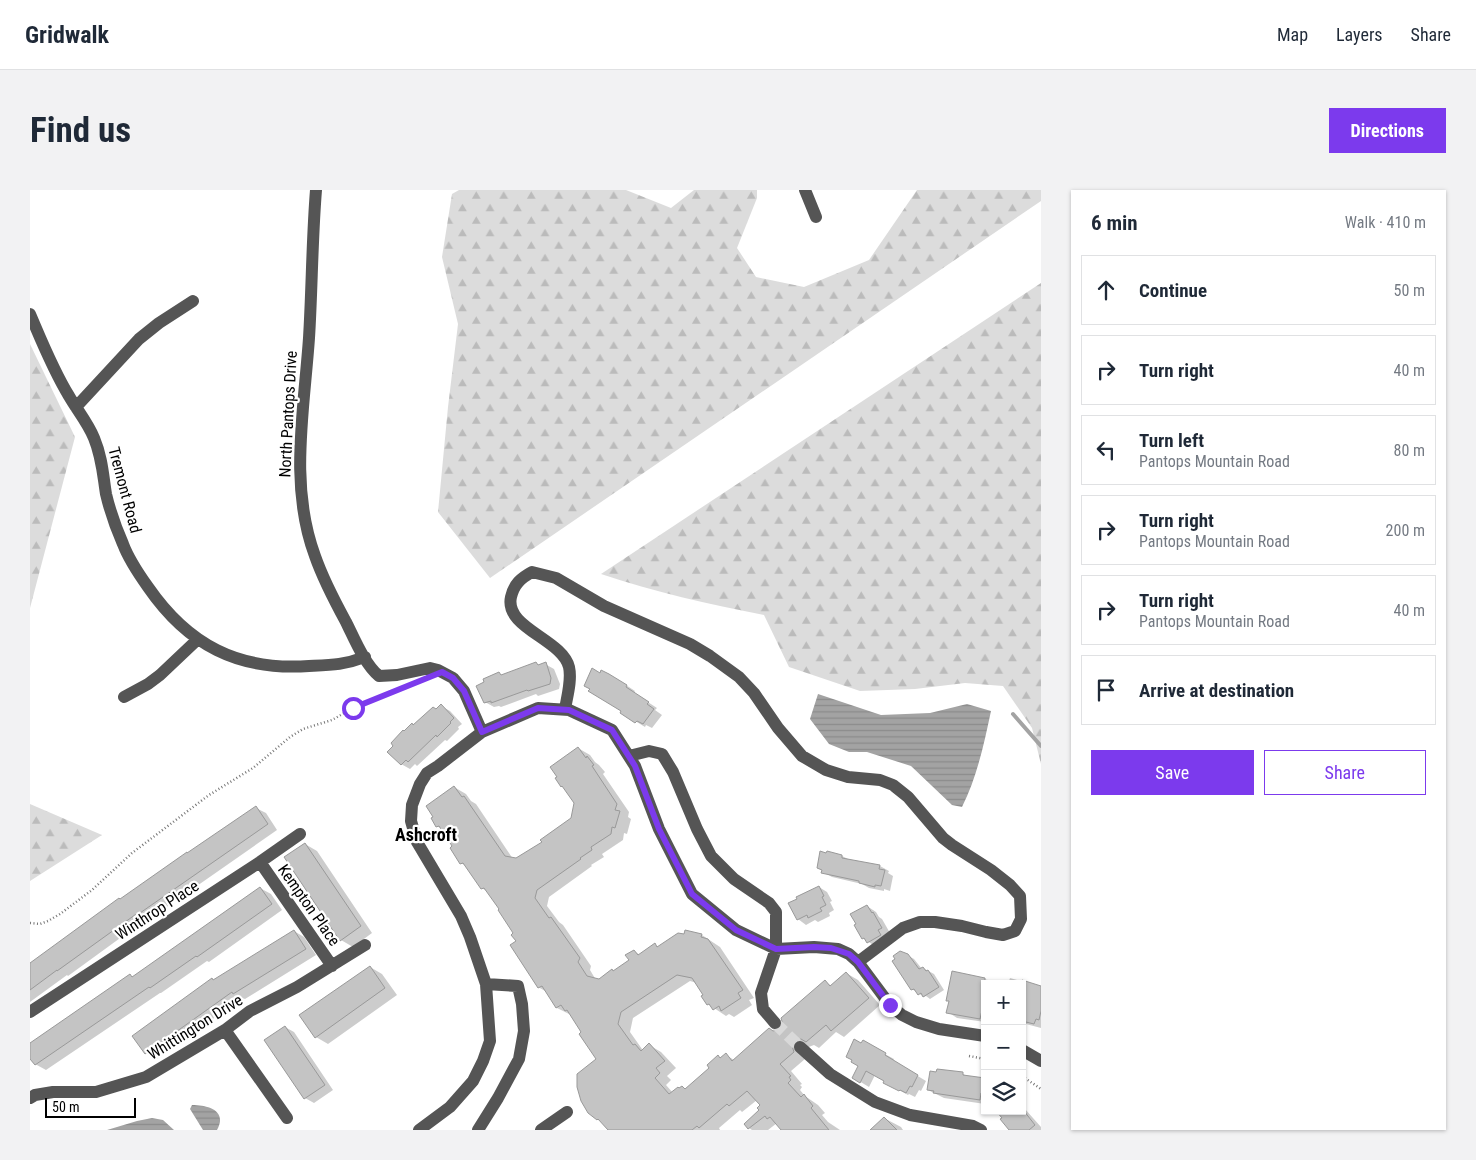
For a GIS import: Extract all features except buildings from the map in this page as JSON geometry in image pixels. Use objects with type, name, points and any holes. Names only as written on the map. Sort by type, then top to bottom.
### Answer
[{"type":"street","name":"North Pantops Drive","points":[[316,190],[312,235],[312,289],[300,445],[302,502],[314,555],[325,583],[373,671],[379,676],[397,675],[430,668],[453,678],[464,691],[482,732]]},
{"type":"street","points":[[805,190],[816,217]]},
{"type":"street","points":[[76,406],[139,339],[159,323],[193,301]]},
{"type":"street","name":"Tremont Road","points":[[30,314],[49,358],[69,397],[84,418],[94,437],[101,459],[112,518],[124,547],[136,570],[159,603],[180,626],[197,640],[210,647],[249,662],[299,667],[343,664],[365,656]]},
{"type":"street","points":[[565,709],[569,683],[569,668],[566,659],[556,648],[530,630],[514,615],[510,603],[516,584],[520,579],[532,572],[556,578],[604,606],[690,644],[710,656],[739,676],[754,693],[778,728],[802,756],[826,770],[848,777],[880,780],[894,786],[908,797],[943,838],[991,870],[1010,885],[1020,896],[1021,920],[1015,931],[1003,935],[962,926],[920,922],[903,928],[858,962]]},
{"type":"street","points":[[124,697],[160,675],[197,640]]},
{"type":"street","points":[[419,1130],[450,1108],[473,1080],[483,1061],[490,1041],[486,984],[461,916],[417,842],[411,821],[412,805],[420,784],[427,773],[482,732],[538,708],[569,710],[612,730],[635,766],[659,829],[692,894],[736,930],[776,949],[831,948],[849,954],[858,962],[890,1005],[902,1015],[916,1022],[939,1029],[981,1035]]},
{"type":"street","points":[[629,756],[649,752],[662,754],[673,772],[696,829],[711,856],[734,879],[769,903],[776,912],[776,949],[761,993],[763,1009],[775,1023]]},
{"type":"street","name":"Winthrop Place","points":[[30,1012],[300,834]]},
{"type":"street","name":"Kempton Place","points":[[260,862],[332,966]]},
{"type":"street","name":"Whittington Drive","points":[[30,1098],[35,1094],[53,1092],[96,1092],[146,1077],[225,1030],[250,1011],[298,987],[365,945]]},
{"type":"street","points":[[478,1130],[519,1059],[524,1031],[522,1004],[518,986],[486,984]]},
{"type":"street","points":[[225,1030],[287,1118]]},
{"type":"street","points":[[800,1047],[830,1074],[875,1102],[904,1113],[973,1126],[981,1130]]},
{"type":"street","points":[[1026,1052],[1041,1061]]},
{"type":"street","points":[[542,1130],[567,1112]]},
{"type":"path","points":[[30,923],[40,924],[60,914],[92,890],[132,853],[209,795],[253,768],[290,737],[303,729],[332,720],[353,708],[406,686]]},
{"type":"path","points":[[968,1056],[981,1058]]},
{"type":"path","points":[[1026,1079],[1041,1089]]},
{"type":"green space","points":[[459,190],[626,190],[671,208],[694,190],[757,190],[757,198],[737,248],[756,277],[804,287],[869,260],[917,190],[1041,190],[1041,201],[490,578],[438,512],[458,324],[442,257],[452,194]]},
{"type":"green space","points":[[1041,283],[1041,764],[1032,728],[1003,686],[965,683],[915,689],[860,691],[789,667],[764,615],[682,597],[601,574]]},
{"type":"green space","points":[[30,344],[75,437],[30,608]]},
{"type":"green space","points":[[30,804],[102,835],[30,881]]},
{"type":"shaded area","points":[[818,694],[881,715],[930,713],[967,704],[991,711],[976,772],[962,807],[952,805],[911,766],[867,752],[849,752],[829,744],[810,719]]},
{"type":"shaded area","points":[[192,1105],[204,1106],[218,1113],[220,1123],[217,1130],[203,1130],[190,1109]]},
{"type":"shaded area","points":[[152,1118],[163,1120],[174,1130],[107,1130],[137,1121]]},
{"type":"waterway","points":[[1013,714],[1041,746]]},
{"type":"tunnel","points":[[775,1023],[800,1047]]},
{"type":"district","name":"Ashcroft","points":[[426,834]]},
{"type":"route","points":[[353,708],[442,672],[453,678],[464,691],[482,732],[538,708],[569,710],[612,730],[635,766],[659,829],[692,894],[736,930],[776,949],[831,948],[849,954],[858,962],[890,1005]]}]
